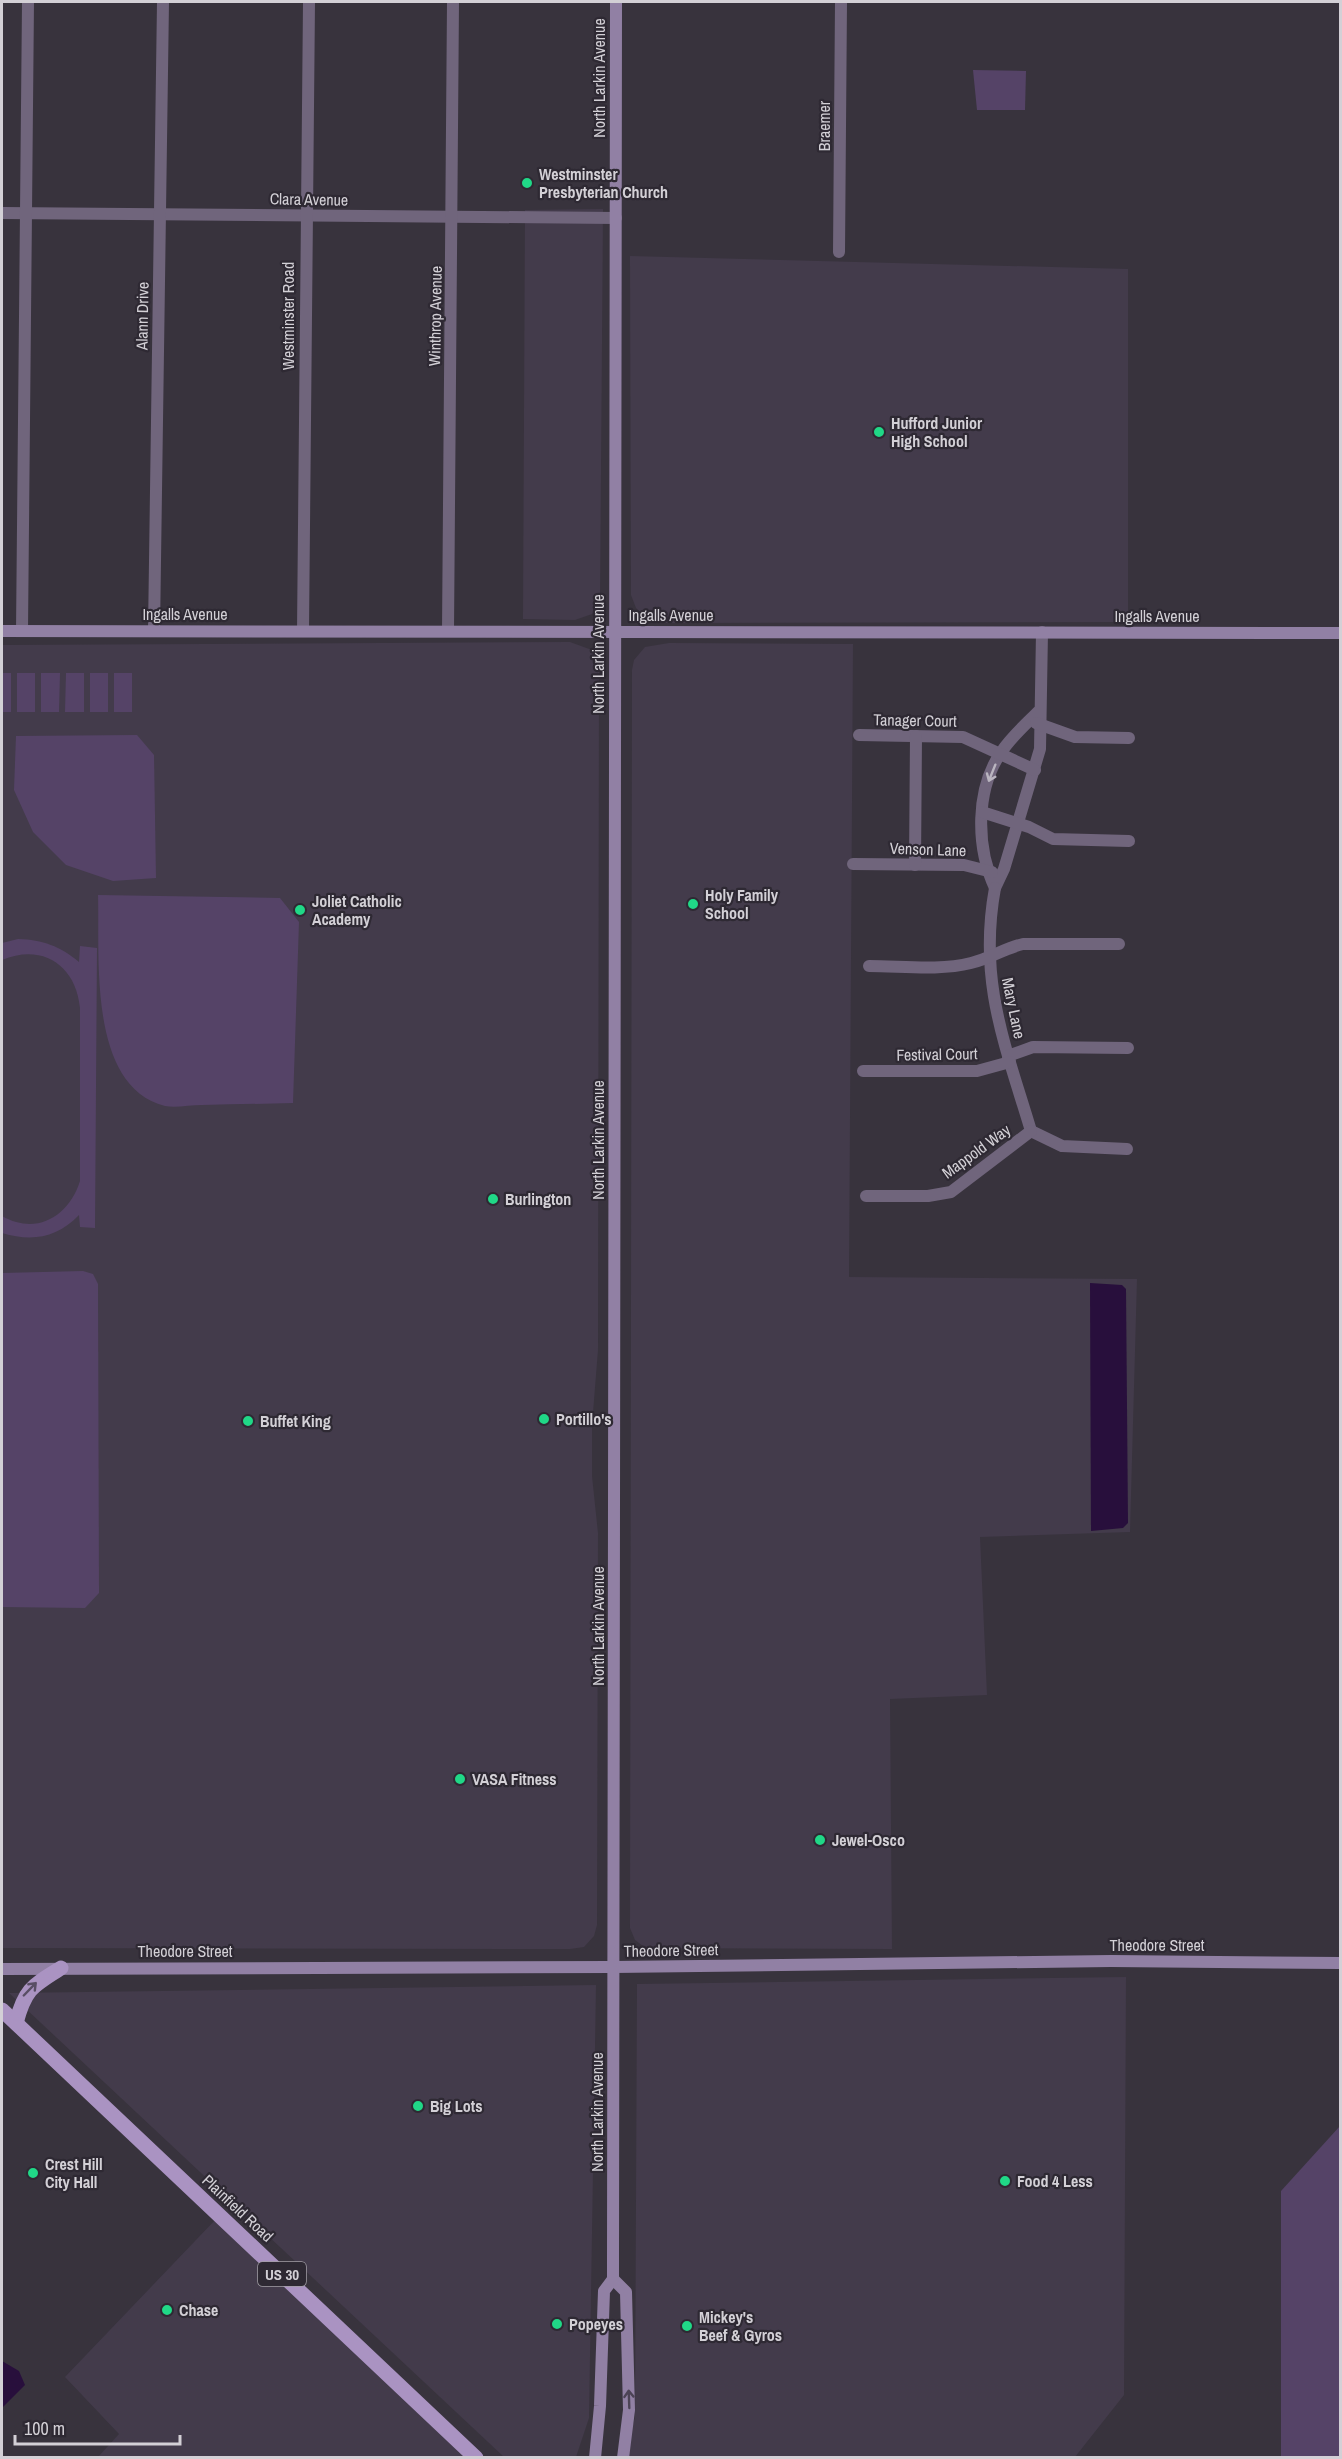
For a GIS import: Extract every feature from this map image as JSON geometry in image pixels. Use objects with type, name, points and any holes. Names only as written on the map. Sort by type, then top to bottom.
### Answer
[{"type":"main road","name":"North Larkin Avenue","points":[[595,2457],[600,2406],[604,2291],[613,2279],[616,2]]},
{"type":"main road","name":"Ingalls Avenue","points":[[2,631],[1341,633]]},
{"type":"main road","name":"Theodore Street","points":[[2,1969],[613,1967],[1088,1961],[1341,1962]]},
{"type":"main road","points":[[16,2023],[22,1999],[29,1988],[61,1968]]},
{"type":"main road","name":"Plainfield Road","points":[[2,2010],[476,2457]]},
{"type":"main road","name":"North Larkin Avenue","points":[[613,2279],[626,2292],[629,2410],[623,2457]]},
{"type":"street","points":[[22,631],[28,2]]},
{"type":"street","name":"Alann Drive","points":[[154,631],[163,2]]},
{"type":"street","name":"Westminster Road","points":[[303,631],[305,215],[309,2]]},
{"type":"street","name":"Winthrop Avenue","points":[[448,631],[453,2]]},
{"type":"street","name":"Braemer","points":[[839,252],[841,2]]},
{"type":"street","name":"Clara Avenue","points":[[2,213],[616,218]]},
{"type":"street","name":"Mary Lane","points":[[1031,1131],[997,1020],[989,956],[995,888],[1002,875],[1035,770],[1042,725],[1040,711],[1043,671],[1042,632]]},
{"type":"street","points":[[995,888],[986,870],[981,831],[986,789],[1001,752],[1040,711]]},
{"type":"street","points":[[1029,721],[1075,737],[1129,738]]},
{"type":"street","name":"Tanager Court","points":[[859,735],[963,737],[1001,752],[1035,770]]},
{"type":"street","points":[[915,865],[916,736]]},
{"type":"street","points":[[982,812],[1053,839],[1129,840]]},
{"type":"street","name":"Venson Lane","points":[[853,864],[964,866],[1002,875]]},
{"type":"street","points":[[869,966],[958,966],[1023,944],[1119,944]]},
{"type":"street","name":"Festival Court","points":[[863,1071],[977,1071],[1033,1047],[1128,1048]]},
{"type":"street","points":[[1031,1131],[1062,1146],[1127,1149]]},
{"type":"street","name":"Mappold Way","points":[[866,1197],[928,1196],[951,1192],[1031,1131]]},
{"type":"shaded area","points":[[973,70],[1026,71],[1025,110],[977,110]]},
{"type":"shaded area","points":[[603,209],[600,603],[592,614],[575,620],[523,619],[525,210]]},
{"type":"shaded area","name":"Hufford Junior High School","points":[[630,256],[1128,269],[1128,622],[662,623],[646,618],[636,608],[631,595]]},
{"type":"shaded area","points":[[570,642],[592,650],[599,672],[598,1350],[592,1425],[592,1476],[598,1533],[597,1925],[594,1936],[584,1947],[570,1949],[2,1948],[2,645]]},
{"type":"shaded area","points":[[669,643],[853,644],[849,1277],[1137,1279],[1130,1532],[980,1537],[987,1695],[890,1699],[892,1949],[651,1948],[635,1940],[630,1928],[632,670],[634,660],[645,647]]},
{"type":"shaded area","points":[[2,673],[11,673],[11,712],[2,712]]},
{"type":"shaded area","points":[[17,673],[35,673],[35,712],[17,712]]},
{"type":"shaded area","points":[[41,673],[60,673],[59,712],[41,712]]},
{"type":"shaded area","points":[[66,673],[84,673],[84,712],[65,712]]},
{"type":"shaded area","points":[[90,673],[108,673],[108,712],[90,712]]},
{"type":"shaded area","points":[[114,673],[132,673],[132,712],[114,712]]},
{"type":"shaded area","points":[[137,735],[154,755],[156,878],[113,881],[66,865],[33,832],[14,790],[16,736]]},
{"type":"shaded area","points":[[98,895],[280,898],[299,922],[293,1103],[169,1107],[140,1094],[122,1073],[110,1047],[103,1016],[98,951]]},
{"type":"shaded area","points":[[18,939],[51,945],[79,962],[80,946],[97,948],[95,1228],[80,1227],[79,1215],[62,1229],[44,1236],[24,1237],[2,1233],[2,1216],[27,1224],[39,1223],[60,1213],[75,1193],[80,1181],[80,1008],[77,993],[64,969],[43,956],[17,955],[2,960],[2,943]]},
{"type":"shaded area","points":[[83,1271],[93,1274],[98,1284],[99,1593],[85,1608],[2,1607],[2,1273]]},
{"type":"shaded area","points":[[1090,1283],[1122,1285],[1126,1289],[1128,1523],[1123,1528],[1091,1531]]},
{"type":"shaded area","points":[[1126,1977],[1124,2395],[1075,2457],[624,2458],[635,2417],[637,1984]]},
{"type":"shaded area","points":[[596,1985],[589,2418],[576,2457],[504,2457],[9,1993]]},
{"type":"shaded area","points":[[1340,2126],[1340,2457],[1281,2457],[1281,2191]]},
{"type":"shaded area","points":[[217,2218],[470,2457],[98,2457],[119,2434],[65,2377]]},
{"type":"shaded area","points":[[2,2361],[19,2371],[25,2385],[2,2408]]},
{"type":"place","name":"Westminster Presbyterian Church","points":[[527,183]]},
{"type":"place","name":"Hufford Junior High School","points":[[879,432]]},
{"type":"place","name":"Holy Family School","points":[[693,904]]},
{"type":"place","name":"Joliet Catholic Academy","points":[[300,910]]},
{"type":"place","name":"Burlington","points":[[493,1199]]},
{"type":"place","name":"Portillo's","points":[[544,1419]]},
{"type":"place","name":"Buffet King","points":[[248,1421]]},
{"type":"place","name":"VASA Fitness","points":[[460,1779]]},
{"type":"place","name":"Jewel-Osco","points":[[820,1840]]},
{"type":"place","name":"Big Lots","points":[[418,2106]]},
{"type":"place","name":"Crest Hill City Hall","points":[[33,2173]]},
{"type":"place","name":"Food 4 Less","points":[[1005,2181]]},
{"type":"place","name":"Chase","points":[[167,2310]]},
{"type":"place","name":"Popeyes","points":[[557,2324]]},
{"type":"place","name":"Mickey's Beef & Gyros","points":[[687,2326]]}]
